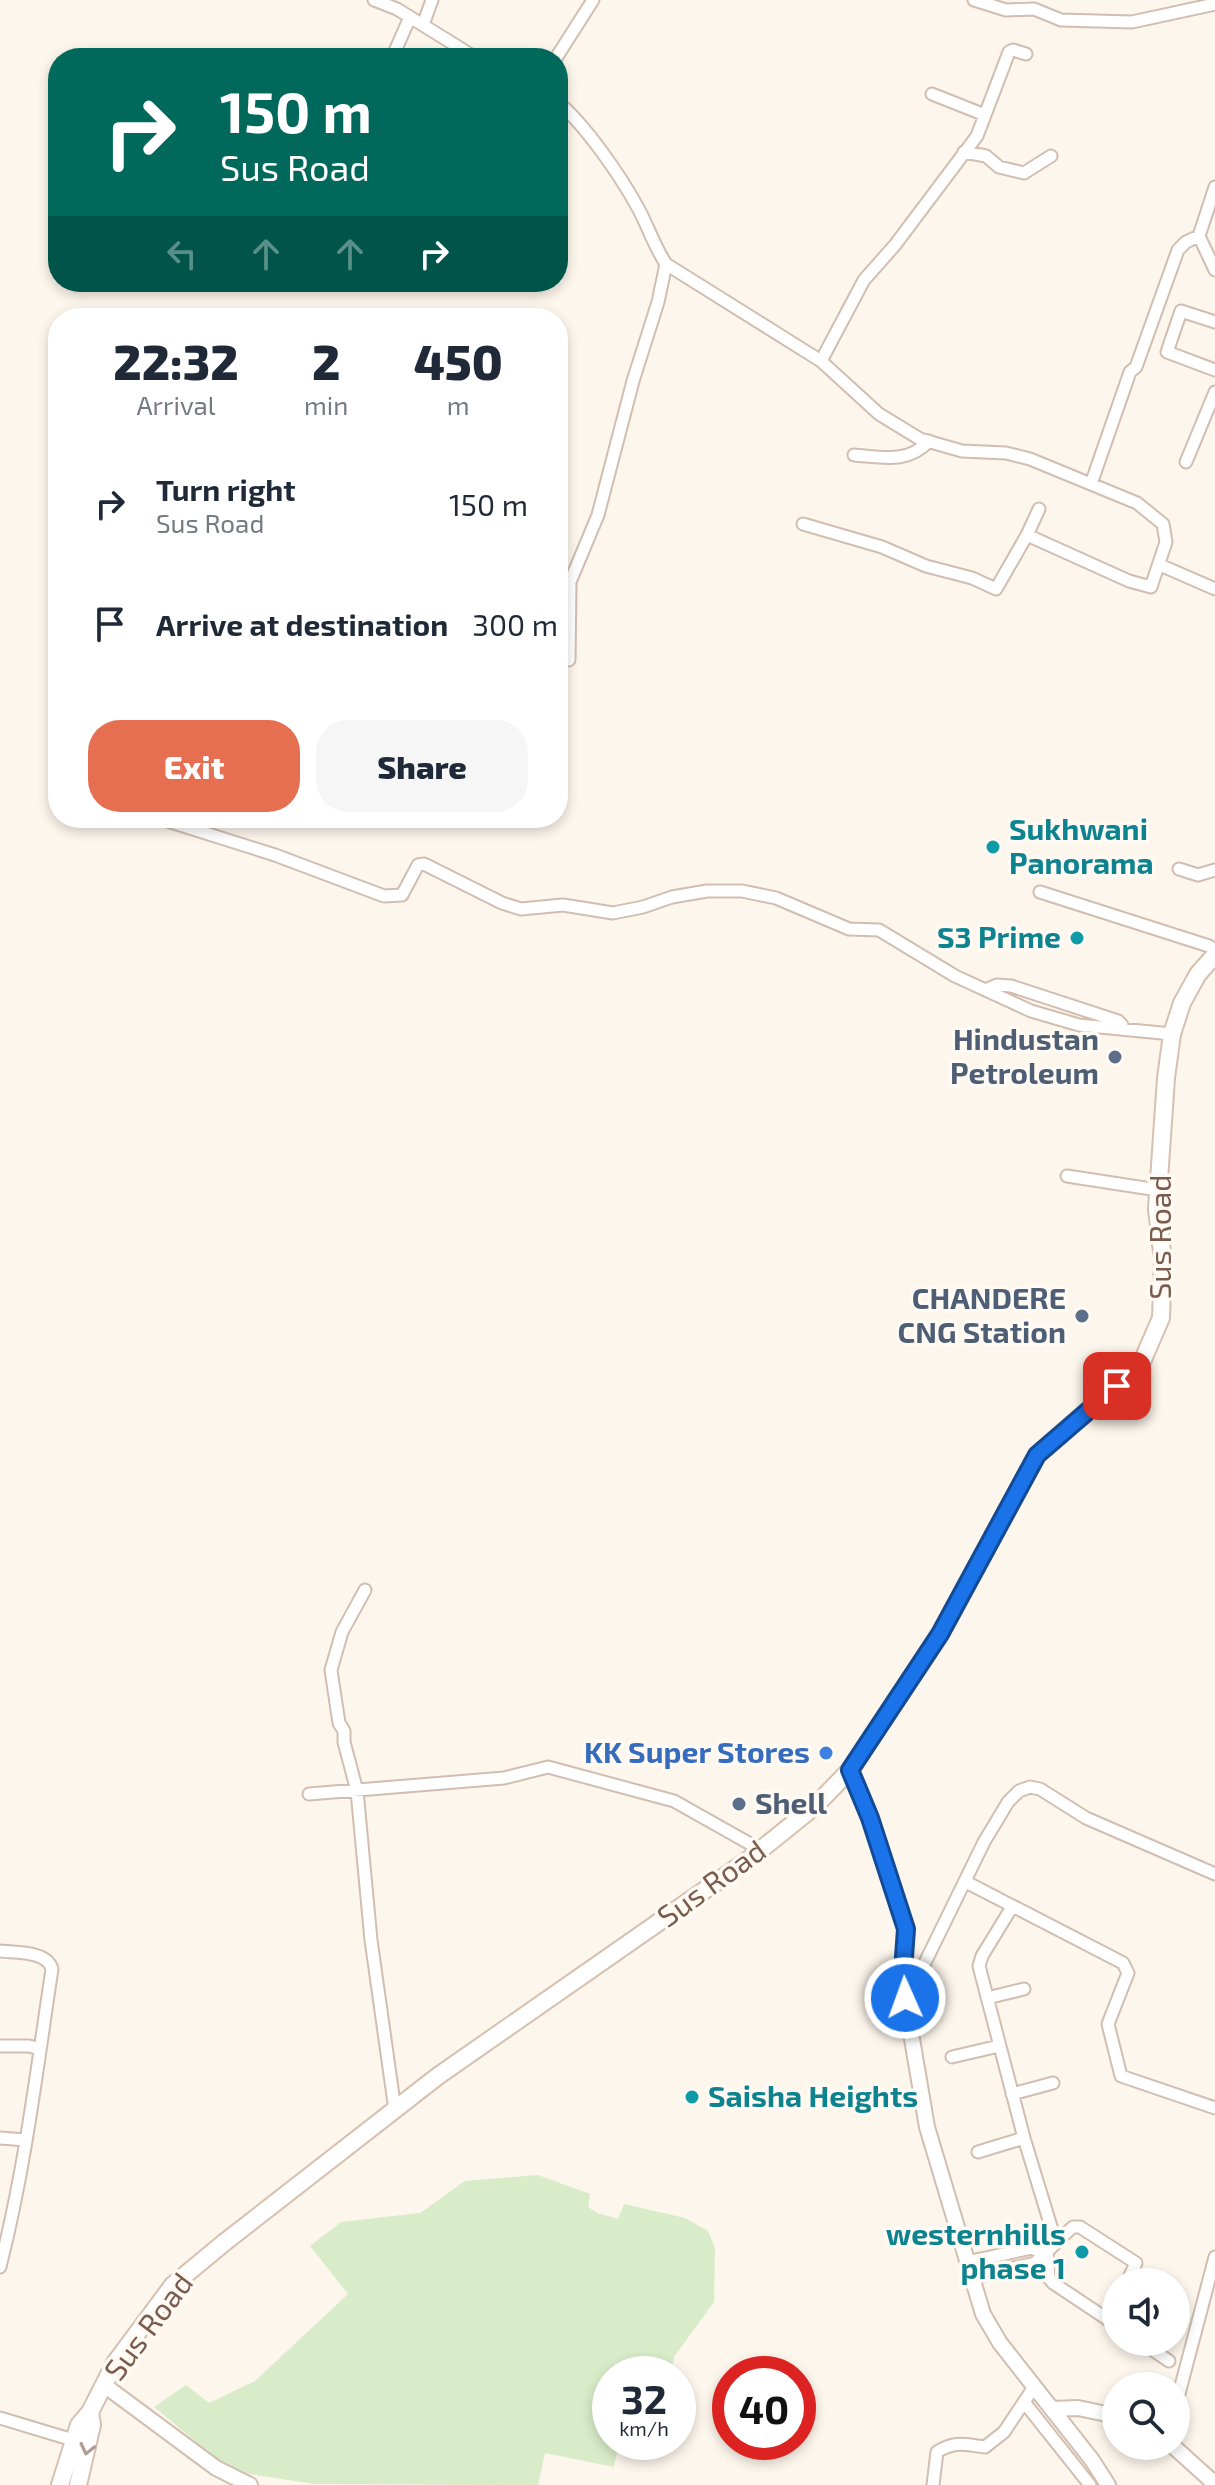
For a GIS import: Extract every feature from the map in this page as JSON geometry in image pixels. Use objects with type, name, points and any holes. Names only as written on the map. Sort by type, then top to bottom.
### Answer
[{"type":"main road","name":"Sus Road","points":[[60,2485],[79,2425],[90,2412],[115,2363],[173,2285],[438,2076],[761,1850],[815,1806],[850,1770],[940,1634],[1037,1455],[1141,1364],[1161,1318],[1163,1261],[1157,1209],[1172,1034],[1182,1003],[1215,952]]},
{"type":"main road","name":"Sus Road","points":[[78,2485],[92,2425],[90,2412]]},
{"type":"street","points":[[374,0],[410,17],[460,48]]},
{"type":"street","points":[[423,25],[432,0]]},
{"type":"street","points":[[562,48],[593,0]]},
{"type":"street","points":[[974,0],[1006,10],[1034,9],[1061,20],[1132,22],[1215,4]]},
{"type":"street","points":[[396,48],[410,17]]},
{"type":"street","points":[[821,361],[864,280],[895,245],[977,136],[1009,52],[1013,50],[1026,54]]},
{"type":"street","points":[[932,94],[985,115]]},
{"type":"street","points":[[568,112],[586,130],[638,207],[655,248],[666,264],[821,361],[879,414],[920,439],[962,451],[1006,453],[1030,459],[1137,503],[1163,524],[1166,542],[1151,587],[1129,581],[1027,535]]},
{"type":"street","points":[[964,152],[986,156],[999,167],[1024,173],[1051,156]]},
{"type":"street","points":[[1215,187],[1199,236],[1215,270]]},
{"type":"street","points":[[1091,484],[1130,372],[1136,367],[1178,250],[1199,236]]},
{"type":"street","points":[[569,660],[570,582],[598,515],[666,264]]},
{"type":"street","points":[[1215,322],[1181,311],[1167,352],[1215,370]]},
{"type":"street","points":[[1186,462],[1215,392]]},
{"type":"street","points":[[854,455],[897,457],[918,453],[929,441]]},
{"type":"street","points":[[803,524],[882,547],[926,566],[972,578],[996,589],[1039,509]]},
{"type":"street","points":[[1160,565],[1215,588]]},
{"type":"street","points":[[190,828],[275,855],[384,896],[402,895],[414,869],[424,864],[502,903],[521,909],[563,905],[613,913],[707,891],[742,891],[776,898],[849,929],[879,930],[955,976],[1031,1011],[1079,1025],[1172,1034]]},
{"type":"street","points":[[1179,869],[1198,875],[1215,870]]},
{"type":"street","points":[[1040,892],[1209,946],[1215,952]]},
{"type":"street","points":[[1067,1176],[1158,1190]]},
{"type":"street","points":[[365,1590],[342,1632],[331,1670],[339,1723],[344,1731],[357,1791],[371,1940],[395,2110]]},
{"type":"street","points":[[309,1794],[504,1778],[548,1767],[674,1801],[761,1850]]},
{"type":"street","points":[[850,1770],[870,1818],[906,1929],[905,1998],[927,2127],[971,2278],[1000,2343],[1108,2485]]},
{"type":"street","points":[[905,1998],[984,1842],[1008,1802],[1019,1791],[1030,1787],[1055,1797],[1094,1822],[1215,1874]]},
{"type":"street","points":[[966,1882],[1123,1963],[1128,1973],[1108,2024],[1123,2078],[1215,2108]]},
{"type":"street","points":[[1012,1907],[980,1961],[999,2046],[1056,2242]]},
{"type":"street","points":[[0,1951],[43,1957],[52,1965],[26,2140],[5,2225],[0,2267]]},
{"type":"street","points":[[987,1998],[1024,1989]]},
{"type":"street","points":[[0,2046],[40,2049]]},
{"type":"street","points":[[952,2057],[999,2046]]},
{"type":"street","points":[[1012,2094],[1053,2083]]},
{"type":"street","points":[[0,2138],[26,2140]]},
{"type":"street","points":[[978,2152],[1024,2138]]},
{"type":"street","points":[[971,2278],[1035,2263],[1073,2227],[1080,2227],[1136,2263],[1134,2268]]},
{"type":"street","points":[[967,2262],[1032,2248],[1046,2253]]},
{"type":"street","points":[[1046,2253],[1049,2278],[1053,2283],[1102,2316]]},
{"type":"street","points":[[1185,2372],[1215,2257]]},
{"type":"street","points":[[1162,2356],[1169,2361]]},
{"type":"street","points":[[104,2385],[216,2468],[250,2485]]},
{"type":"street","points":[[933,2485],[937,2452],[955,2443],[985,2447],[1004,2432],[1034,2387]]},
{"type":"street","points":[[1024,2402],[1090,2485]]},
{"type":"street","points":[[1052,2409],[1078,2408],[1102,2413]]},
{"type":"street","points":[[0,2418],[73,2440]]},
{"type":"street","points":[[1188,2460],[1215,2484]]},
{"type":"green space","points":[[538,2175],[590,2194],[588,2207],[598,2213],[618,2219],[624,2204],[685,2218],[708,2231],[715,2248],[714,2302],[675,2356],[592,2356],[592,2460],[615,2460],[614,2467],[545,2453],[538,2485],[314,2484],[242,2473],[218,2460],[154,2407],[186,2385],[209,2403],[255,2381],[348,2294],[310,2246],[341,2222],[420,2213],[465,2181]]},
{"type":"place","name":"Sukhwani Panorama","points":[[993,847]]},
{"type":"place","name":"S3 Prime","points":[[1077,938]]},
{"type":"place","name":"Hindustan Petroleum","points":[[1115,1057]]},
{"type":"place","name":"CHANDERE CNG Station","points":[[1082,1316]]},
{"type":"place","name":"KK Super Stores","points":[[826,1753]]},
{"type":"place","name":"Shell","points":[[739,1804]]},
{"type":"place","name":"Saisha Heights","points":[[692,2097]]},
{"type":"place","name":"westernhills phase 1","points":[[1082,2252]]},
{"type":"route","points":[[905,1998],[906,1929],[870,1818],[850,1770],[940,1634],[1037,1455],[1117,1386]]}]
